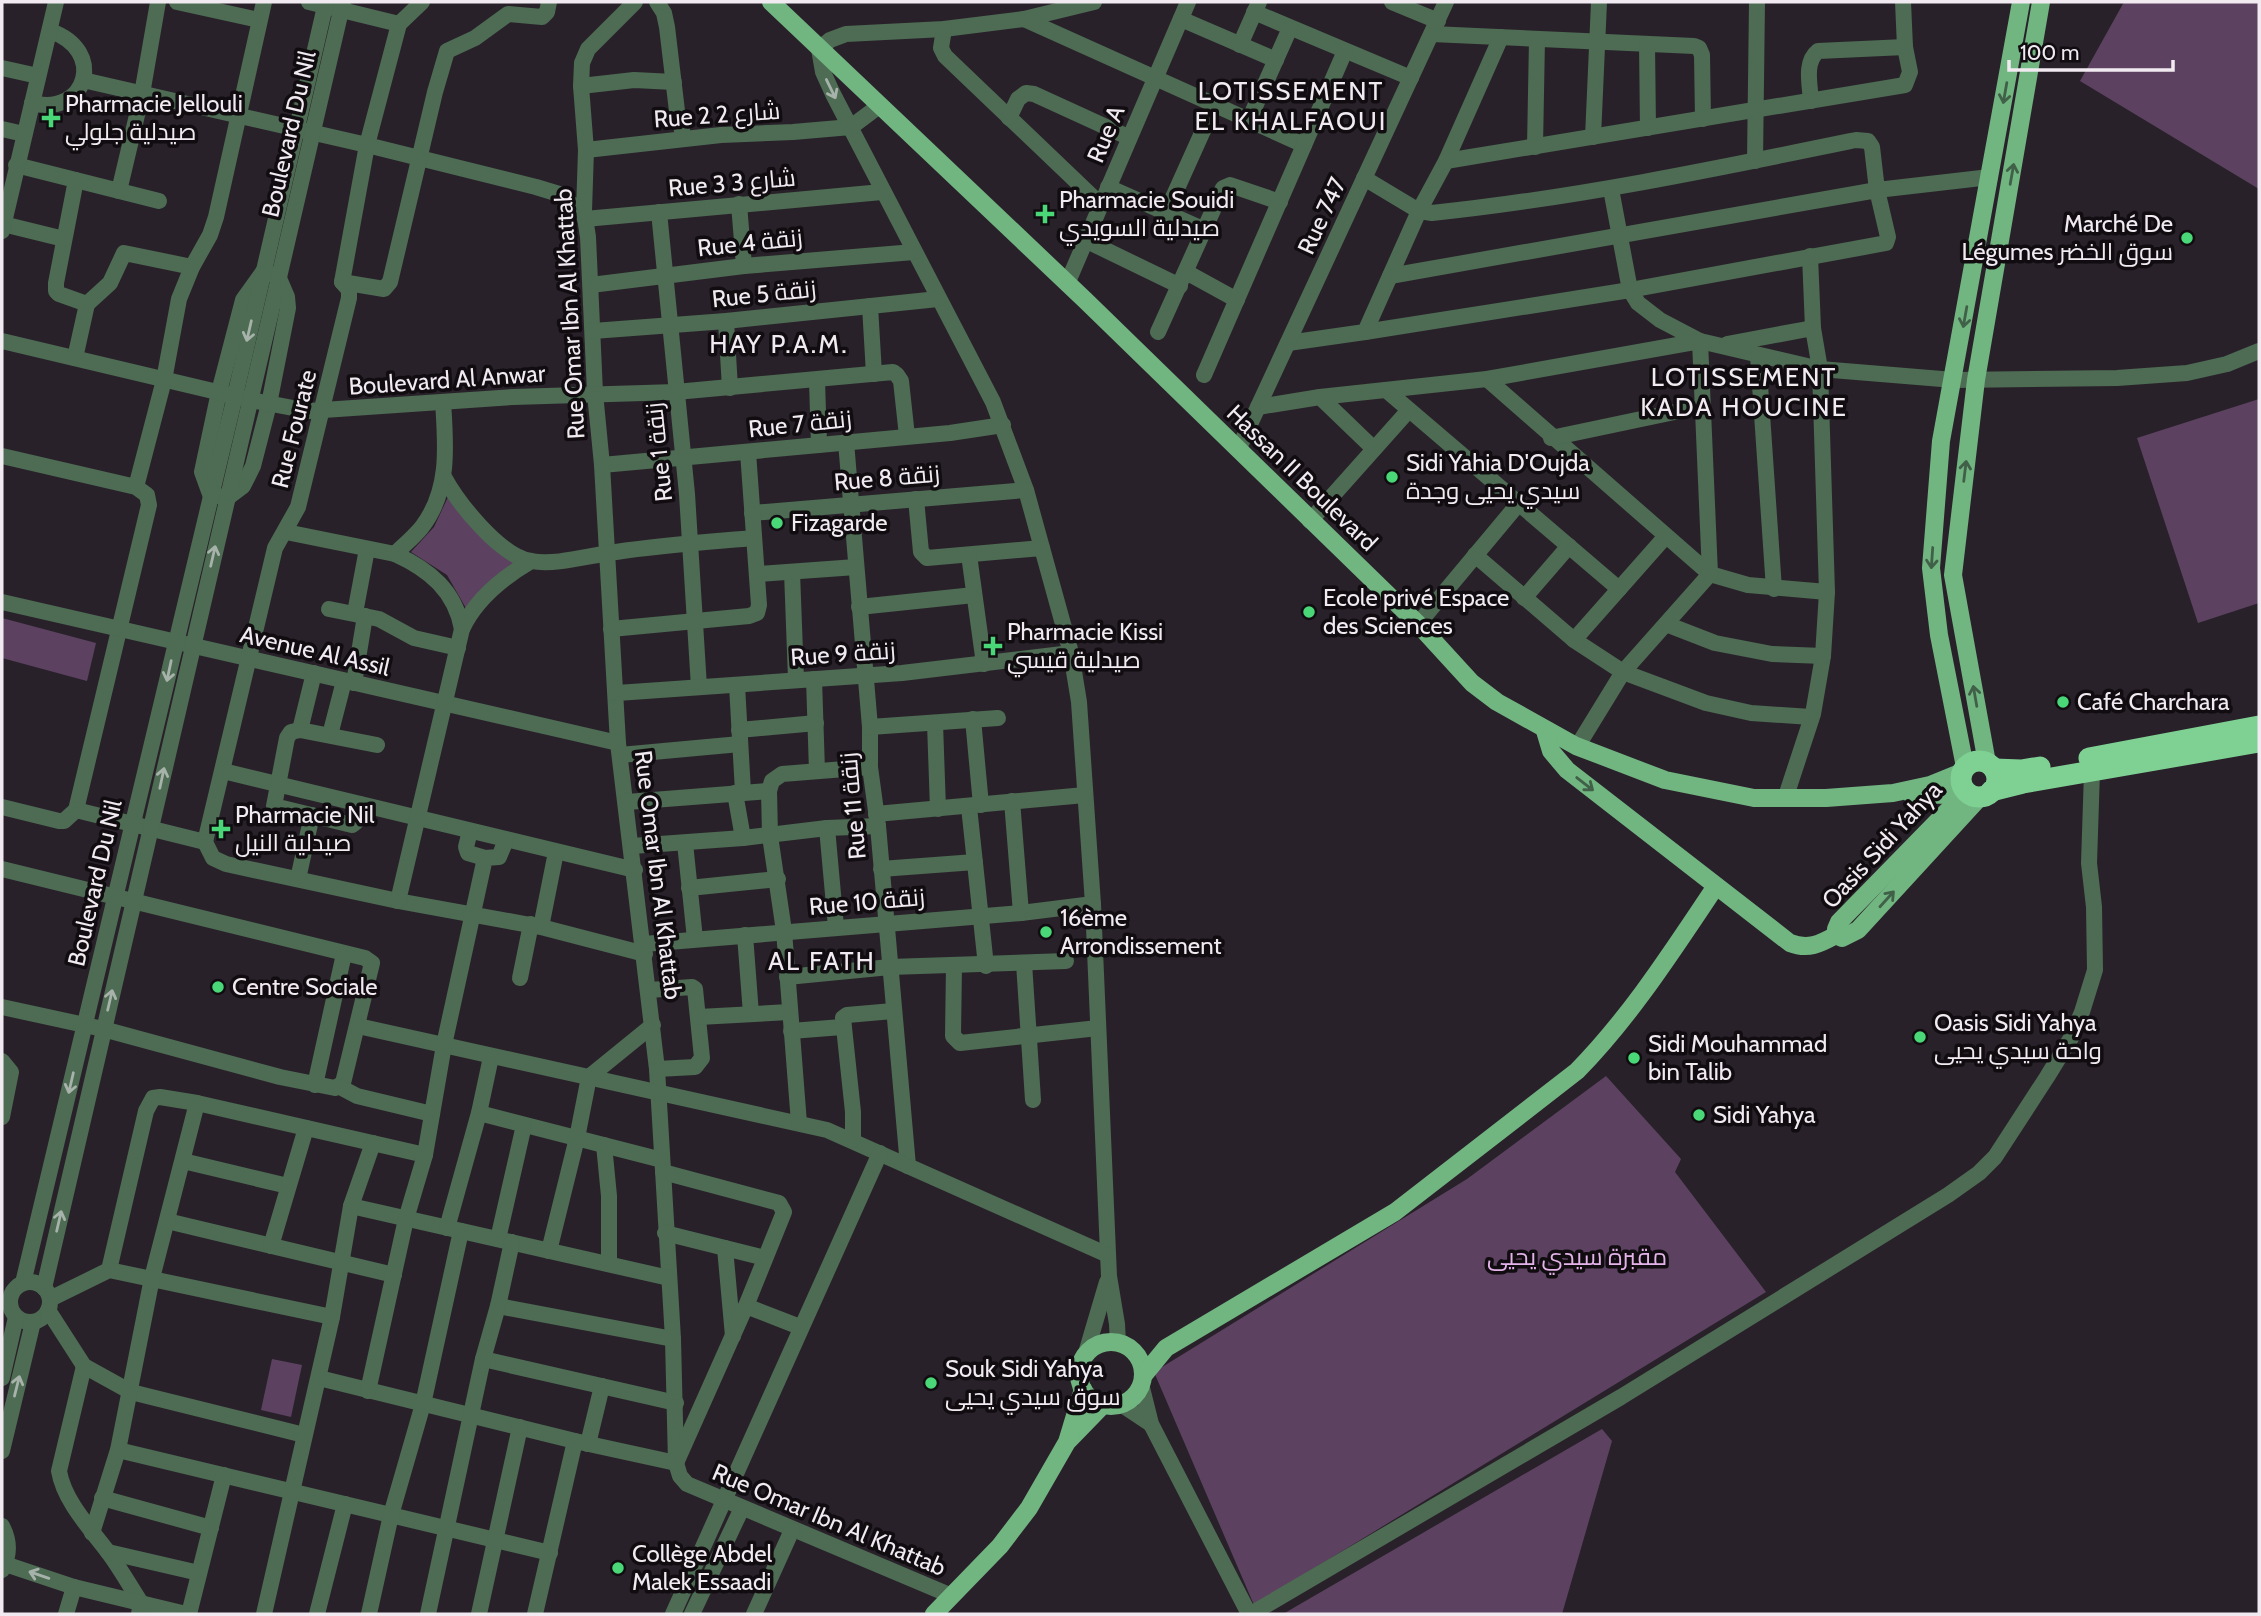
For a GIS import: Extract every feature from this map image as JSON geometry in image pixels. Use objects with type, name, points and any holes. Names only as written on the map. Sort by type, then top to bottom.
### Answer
[{"type":"highway","points":[[1972,785],[1997,780],[1991,766],[2034,768],[2259,726]]},
{"type":"highway","points":[[1972,785],[2023,783],[2259,742]]},
{"type":"main road","name":"Hassan II Boulevard","points":[[771,2],[1418,624],[1472,682],[1497,702],[1577,747],[1665,780],[1755,798],[1893,793],[1930,785],[1972,785]]},
{"type":"main road","points":[[1972,785],[1939,635],[1931,568],[1941,441],[2021,2]]},
{"type":"main road","points":[[1991,766],[1953,575],[1976,380],[2041,2]]},
{"type":"main road","points":[[1067,1442],[1112,1404],[1133,1396],[1166,1348],[1395,1212],[1577,1071],[1631,1009],[1716,887],[1567,770],[1551,751],[1545,731]]},
{"type":"main road","name":"Oasis Sidi Yahya","points":[[1716,887],[1790,943],[1810,946],[1819,944],[1836,935],[1839,922],[1930,841],[1972,785]]},
{"type":"main road","points":[[1112,1404],[1091,1399],[1083,1389],[1079,1368],[1086,1353],[1099,1344],[1166,1348]]},
{"type":"main road","points":[[1123,1345],[1139,1360],[1142,1380]]},
{"type":"main road","points":[[934,1614],[1014,1528],[1040,1490],[1067,1442],[1083,1389]]},
{"type":"street","points":[[56,2],[2,228],[64,239]]},
{"type":"street","points":[[119,191],[142,94],[158,2]]},
{"type":"street","points":[[177,2],[259,20]]},
{"type":"street","points":[[136,487],[164,380],[179,299],[216,217],[264,2]]},
{"type":"street","points":[[329,4],[400,24],[422,2]]},
{"type":"street","points":[[342,282],[384,289],[390,282],[447,51],[475,38],[508,14],[542,17],[547,12],[549,2]]},
{"type":"street","name":"Rue Omar Ibn Al Khattab","points":[[635,2],[588,49],[582,63],[581,86],[595,393],[620,749],[657,1069],[673,1339],[676,1463],[683,1480],[723,1500],[952,1596]]},
{"type":"street","points":[[657,2],[664,13],[667,27],[684,138]]},
{"type":"street","points":[[1094,2],[1024,19],[944,29],[846,34],[830,40],[819,49],[823,72],[1003,425],[1026,490],[1071,653],[1079,702],[1093,904],[1109,1276],[1123,1345]]},
{"type":"street","name":"Rue A","points":[[1067,284],[1188,2]]},
{"type":"street","points":[[1392,2],[1435,27],[1501,37],[1694,46],[1699,48],[1703,55],[1703,119]]},
{"type":"street","name":"Rue 747","points":[[1238,450],[1446,2]]},
{"type":"street","points":[[1593,137],[1599,2]]},
{"type":"street","points":[[1755,161],[1757,2]]},
{"type":"street","points":[[1446,161],[1905,85],[1910,72],[1905,47],[1903,2]]},
{"type":"street","name":"Boulevard Du Nil","points":[[13,1287],[85,1025],[210,494],[202,472],[235,396],[271,274],[305,131],[329,4]]},
{"type":"street","points":[[1240,45],[1256,7],[1290,28],[1411,78]]},
{"type":"street","points":[[1024,19],[1304,145]]},
{"type":"street","points":[[1181,19],[1276,60]]},
{"type":"street","name":"Rue Fourate","points":[[205,842],[275,548],[298,507],[323,411],[349,298],[349,290],[342,282],[367,145],[400,24]]},
{"type":"street","points":[[1250,120],[1290,28]]},
{"type":"street","points":[[944,29],[941,48],[945,55],[1100,204]]},
{"type":"street","points":[[33,103],[47,106],[64,102],[77,91],[85,68],[80,51],[71,40],[50,31]]},
{"type":"street","points":[[1365,332],[1501,37]]},
{"type":"street","points":[[1535,147],[1538,39]]},
{"type":"street","points":[[1647,44],[1648,128]]},
{"type":"street","points":[[1811,101],[1809,66],[1811,57],[1818,51],[1905,47]]},
{"type":"street","points":[[1204,375],[1345,51]]},
{"type":"street","points":[[2,68],[38,76]]},
{"type":"street","points":[[82,80],[367,145],[559,194],[584,188]]},
{"type":"street","points":[[581,86],[634,80],[674,82]]},
{"type":"street","points":[[1009,118],[1018,99],[1026,93],[1128,137]]},
{"type":"street","points":[[1166,213],[1215,104]]},
{"type":"street","points":[[851,127],[879,106]]},
{"type":"street","name":"Rue 2 شارع 2","points":[[586,150],[684,138],[851,127]]},
{"type":"street","points":[[2,129],[24,134]]},
{"type":"street","points":[[1288,343],[1630,290],[1886,243],[1888,237],[1877,190],[1872,147],[1868,141],[1856,140],[1611,189],[1432,213],[1419,211],[1364,178]]},
{"type":"street","points":[[16,165],[159,201]]},
{"type":"street","points":[[1390,276],[1877,190],[1990,177]]},
{"type":"street","points":[[75,180],[56,291],[87,304]]},
{"type":"street","points":[[1158,332],[1223,188],[1230,185],[1280,202]]},
{"type":"street","points":[[1108,187],[1205,230]]},
{"type":"street","points":[[1611,189],[1630,290],[1638,303],[1660,320],[1700,341]]},
{"type":"street","name":"Rue 3 شارع 3","points":[[585,215],[659,212],[883,192]]},
{"type":"street","points":[[559,194],[585,215]]},
{"type":"street","points":[[739,204],[744,265]]},
{"type":"street","name":"Rue 1 زنقة","points":[[659,212],[683,458],[699,687]]},
{"type":"street","points":[[1084,240],[1237,300]]},
{"type":"street","name":"Rue 4 زنقة","points":[[591,285],[744,265],[914,252]]},
{"type":"street","points":[[75,358],[87,304],[110,283],[124,253],[192,267]]},
{"type":"street","points":[[1785,799],[1811,717],[1823,656],[1827,592],[1820,369],[1813,328],[1810,256]]},
{"type":"street","name":"Boulevard Du Nil","points":[[47,1299],[103,1029],[227,498],[243,300],[271,274]]},
{"type":"street","name":"Boulevard Du Nil","points":[[227,498],[243,486],[248,478],[270,404],[288,308],[288,297],[271,274]]},
{"type":"street","name":"Rue 5 زنقة","points":[[593,331],[726,321],[938,299]]},
{"type":"street","points":[[870,306],[874,374]]},
{"type":"street","points":[[726,321],[730,388]]},
{"type":"street","points":[[1723,344],[1813,328]]},
{"type":"street","name":"Boulevard Al Anwar","points":[[2,341],[270,404],[323,411],[595,393],[676,393],[896,373],[901,381],[907,436]]},
{"type":"street","points":[[1258,407],[1320,397],[1487,379],[1700,341],[1723,344],[1758,356],[1820,369],[1954,380],[2118,378],[2187,373],[2227,364],[2259,351]]},
{"type":"street","points":[[1577,747],[1623,672],[1710,574],[1700,341]]},
{"type":"street","points":[[1758,356],[1774,589]]},
{"type":"street","points":[[1487,379],[1551,438],[1710,574],[1748,585],[1827,592]]},
{"type":"street","points":[[817,381],[820,445]]},
{"type":"street","points":[[1387,390],[1619,589]]},
{"type":"street","points":[[1320,397],[1374,449]]},
{"type":"street","points":[[396,554],[425,522],[438,499],[444,477],[443,402]]},
{"type":"street","points":[[1551,438],[1703,406]]},
{"type":"street","points":[[1310,521],[1409,410]]},
{"type":"street","name":"Rue 7 زنقة","points":[[602,465],[1003,425]]},
{"type":"street","name":"Rue 11 زنقة","points":[[846,442],[870,727],[870,766],[908,1166]]},
{"type":"street","points":[[611,629],[750,616],[757,613],[759,605],[748,452]]},
{"type":"street","points":[[2,456],[136,487],[147,495],[149,505],[76,810],[64,821],[59,821],[2,807]]},
{"type":"street","points":[[444,477],[453,494],[478,523],[501,544],[531,561],[567,560],[607,553],[754,538]]},
{"type":"street","name":"Rue 8 زنقة","points":[[752,513],[1026,490]]},
{"type":"street","points":[[210,494],[227,498]]},
{"type":"street","points":[[916,499],[923,557],[937,559],[1042,548]]},
{"type":"street","points":[[1418,624],[1519,503]]},
{"type":"street","points":[[286,532],[396,554],[440,582],[454,603],[462,629]]},
{"type":"street","points":[[1574,640],[1666,536]]},
{"type":"street","points":[[1524,598],[1569,546]]},
{"type":"street","points":[[330,735],[349,682],[367,549]]},
{"type":"street","points":[[969,555],[984,664]]},
{"type":"street","points":[[1475,555],[1574,640],[1623,672],[1706,703],[1751,713],[1811,717]]},
{"type":"street","points":[[398,901],[462,629],[470,612],[483,597],[531,561]]},
{"type":"street","points":[[757,575],[856,567]]},
{"type":"street","points":[[792,572],[796,679]]},
{"type":"street","points":[[859,607],[974,595]]},
{"type":"street","name":"Avenue Al Assil","points":[[2,602],[314,673],[620,749],[740,737],[816,723]]},
{"type":"street","points":[[328,609],[388,622],[414,638],[458,648]]},
{"type":"street","points":[[1666,624],[1715,643],[1772,654],[1823,656]]},
{"type":"street","name":"Rue 9 زنقة","points":[[617,693],[864,676],[1071,653]]},
{"type":"street","points":[[300,730],[314,673]]},
{"type":"street","points":[[814,679],[817,771]]},
{"type":"street","points":[[737,685],[739,792],[743,838]]},
{"type":"street","points":[[870,727],[998,718]]},
{"type":"street","points":[[973,719],[975,862],[986,965]]},
{"type":"street","points":[[935,723],[938,809]]},
{"type":"street","points":[[360,804],[356,822],[352,825],[274,806],[287,738],[290,732],[300,730],[377,745]]},
{"type":"street","points":[[799,1123],[784,931],[770,836],[769,791],[777,776],[870,766]]},
{"type":"street","points":[[223,771],[635,870]]},
{"type":"street","points":[[1142,1380],[1151,1424],[1250,1614],[1621,1397],[1979,1173],[2010,1136],[2071,1038],[2095,970],[2094,907],[2089,863],[2091,772]]},
{"type":"street","points":[[627,802],[769,791]]},
{"type":"street","points":[[632,846],[770,836],[938,809],[1086,795]]},
{"type":"street","points":[[1012,801],[1021,913]]},
{"type":"street","points":[[76,810],[205,842],[213,858],[226,864],[644,949]]},
{"type":"street","points":[[298,879],[312,816]]},
{"type":"street","points":[[827,828],[836,927]]},
{"type":"street","points":[[470,831],[466,846],[468,853],[485,858],[499,857],[506,840]]},
{"type":"street","points":[[685,843],[695,939]]},
{"type":"street","points":[[520,978],[556,852]]},
{"type":"street","points":[[368,1391],[406,1219],[425,1155],[444,1045],[485,858]]},
{"type":"street","points":[[881,869],[975,862]]},
{"type":"street","points":[[2,869],[365,958],[372,963],[358,1026],[340,1087]]},
{"type":"street","points":[[689,888],[778,880]]},
{"type":"street","name":"Rue 10 زنقة","points":[[644,949],[695,939],[1021,913],[1093,904]]},
{"type":"street","points":[[745,935],[751,1014]]},
{"type":"street","points":[[315,1086],[344,954]]},
{"type":"street","points":[[787,977],[890,967],[1066,961]]},
{"type":"street","points":[[1024,963],[1033,1100]]},
{"type":"street","points":[[954,965],[953,1036],[956,1041],[975,1042],[1098,1028]]},
{"type":"street","points":[[649,990],[695,989],[699,1017],[702,1058],[699,1064],[695,1067],[657,1069]]},
{"type":"street","points":[[2,1007],[103,1029],[315,1086],[340,1087],[357,1096],[432,1114]]},
{"type":"street","points":[[853,1140],[853,1112],[843,1018],[847,1015],[893,1011]]},
{"type":"street","points":[[699,1017],[789,1012]]},
{"type":"street","points":[[358,1026],[799,1123],[853,1140],[1108,1255]]},
{"type":"street","points":[[549,1251],[589,1077],[653,1026]]},
{"type":"street","points":[[791,1031],[842,1027]]},
{"type":"street","points":[[369,1614],[391,1515],[423,1404],[454,1230],[491,1057]]},
{"type":"street","points":[[2,1061],[11,1072],[2,1116]]},
{"type":"street","points":[[109,1270],[150,1102],[160,1097],[425,1155]]},
{"type":"street","points":[[92,1533],[118,1450],[152,1278],[197,1103]]},
{"type":"street","points":[[319,1378],[582,1443],[676,1463],[747,1306],[784,1212],[782,1205],[604,1145],[479,1114]]},
{"type":"street","points":[[428,1614],[483,1359],[498,1306],[505,1241],[524,1125]]},
{"type":"street","points":[[271,1246],[306,1128]]},
{"type":"street","points":[[264,1614],[319,1378],[351,1206],[373,1143]]},
{"type":"street","points":[[604,1145],[609,1196],[610,1264]]},
{"type":"street","points":[[741,1508],[698,1612],[676,1608],[880,1153]]},
{"type":"street","points":[[183,1161],[288,1186]]},
{"type":"street","points":[[351,1206],[669,1278]]},
{"type":"street","points":[[167,1221],[394,1276]]},
{"type":"street","points":[[665,1233],[765,1258]]},
{"type":"street","points":[[725,1248],[733,1337]]},
{"type":"street","points":[[47,1299],[109,1270],[332,1317]]},
{"type":"street","points":[[1086,1353],[1109,1276]]},
{"type":"street","points":[[2,1378],[16,1317],[10,1303],[13,1287],[35,1283],[47,1299],[84,1366],[131,1392],[304,1435]]},
{"type":"street","points":[[16,1317],[25,1322],[33,1322],[43,1317],[47,1299]]},
{"type":"street","points":[[498,1306],[673,1339]]},
{"type":"street","points":[[747,1306],[800,1327]]},
{"type":"street","points":[[2,1451],[33,1322]]},
{"type":"street","points":[[483,1359],[676,1403]]},
{"type":"street","points":[[84,1366],[59,1471],[64,1488],[92,1533],[108,1552],[140,1609]]},
{"type":"street","points":[[535,1614],[582,1443],[602,1385]]},
{"type":"street","points":[[1112,1404],[1151,1424]]},
{"type":"street","points":[[478,1614],[520,1427]]},
{"type":"street","points":[[118,1450],[550,1553]]},
{"type":"street","points":[[2,1526],[8,1544],[3,1567],[140,1609],[188,1614],[224,1475]]},
{"type":"street","points":[[102,1499],[211,1528]]},
{"type":"street","points":[[317,1614],[345,1504]]},
{"type":"street","points":[[754,1614],[792,1530]]},
{"type":"street","points":[[108,1552],[198,1573]]},
{"type":"street","points":[[66,1614],[74,1587]]},
{"type":"green space","points":[[2124,2],[2259,2],[2259,189],[2080,81]]},
{"type":"green space","points":[[2259,399],[2259,603],[2198,623],[2137,438]]},
{"type":"green space","points":[[448,497],[518,565],[467,610],[447,575],[411,552],[434,527]]},
{"type":"green space","points":[[2,618],[96,643],[87,681],[2,658]]},
{"type":"green space","name":"مقبرة سيدي يحيى","points":[[1606,1076],[1681,1159],[1675,1172],[1766,1292],[1254,1605],[1154,1372],[1467,1179]]},
{"type":"green space","points":[[272,1359],[302,1365],[291,1417],[261,1410]]},
{"type":"green space","points":[[1602,1429],[1612,1441],[1562,1614],[1283,1614]]},
{"type":"place","name":"Pharmacie Jellouli صيدلية جلولي","points":[[51,118]]},
{"type":"place","name":"Pharmacie Souidi صيدلية السويدي","points":[[1045,214]]},
{"type":"place","name":"Marché De Légumes سوق الخضر","points":[[2187,238]]},
{"type":"place","name":"Sidi Yahia D'Oujda سيدي يحيى وجدة","points":[[1392,477]]},
{"type":"place","name":"Fizagarde","points":[[777,523]]},
{"type":"place","name":"Ecole privé Espace des Sciences","points":[[1309,612]]},
{"type":"place","name":"Pharmacie Kissi صيدلية قيسي","points":[[993,646]]},
{"type":"place","name":"Café Charchara","points":[[2063,702]]},
{"type":"place","name":"Pharmacie Nil صيدلية النيل","points":[[221,829]]},
{"type":"place","name":"16ème Arrondissement","points":[[1046,932]]},
{"type":"place","name":"Centre Sociale","points":[[218,987]]},
{"type":"place","name":"Oasis Sidi Yahya واحة سيدي يحيى","points":[[1920,1037]]},
{"type":"place","name":"Sidi Mouhammad bin Talib","points":[[1634,1058]]},
{"type":"place","name":"Sidi Yahya","points":[[1699,1115]]},
{"type":"place","name":"Souk Sidi Yahya سوق سيدي يحيى","points":[[931,1383]]},
{"type":"place","name":"Collège Abdel Malek Essaadi","points":[[618,1568]]},
{"type":"district","name":"LOTISSEMENT EL KHALFAOUI","points":[[1291,106]]},
{"type":"district","name":"HAY P.A.M.","points":[[779,344]]},
{"type":"district","name":"LOTISSEMENT KADA HOUCINE","points":[[1744,392]]},
{"type":"district","name":"AL FATH","points":[[822,961]]}]
